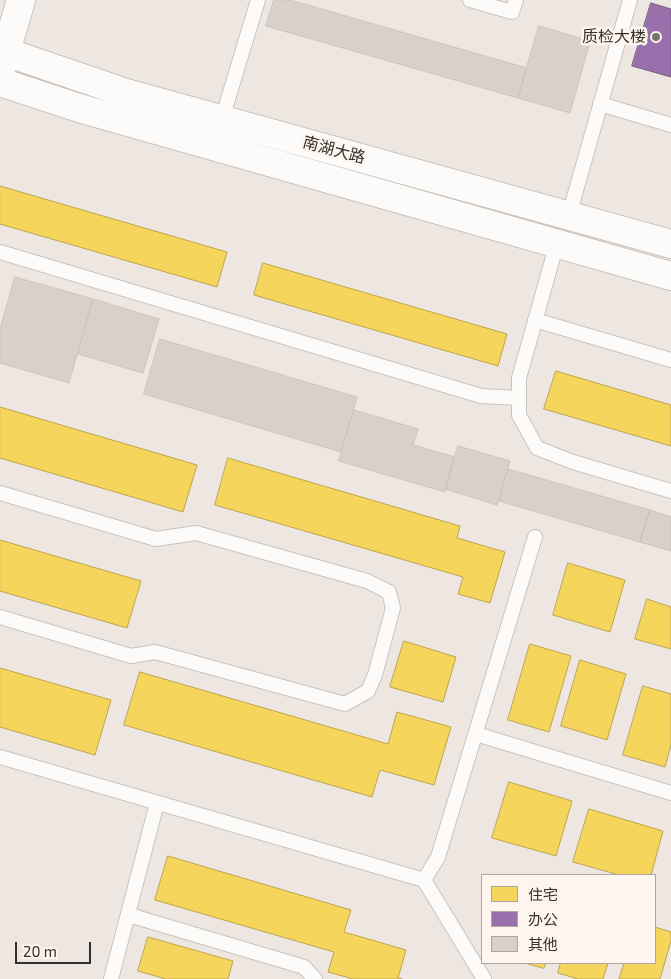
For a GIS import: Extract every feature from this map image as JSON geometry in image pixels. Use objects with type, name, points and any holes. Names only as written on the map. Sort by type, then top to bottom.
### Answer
[{"type":"main road","points":[[2,58],[21,0]]},
{"type":"main road","name":"南湖大路","points":[[2,58],[671,244]]},
{"type":"main road","name":"南湖大路","points":[[0,82],[78,108],[671,276]]},
{"type":"lane","points":[[222,119],[258,0]]},
{"type":"lane","points":[[470,0],[512,12],[516,0]]},
{"type":"lane","points":[[569,215],[630,0]]},
{"type":"lane","points":[[600,104],[671,125]]},
{"type":"lane","points":[[557,243],[518,378],[519,414],[537,448],[573,462],[671,491]]},
{"type":"lane","points":[[0,252],[481,396],[519,398]]},
{"type":"lane","points":[[535,320],[671,360]]},
{"type":"lane","points":[[0,493],[156,539],[196,533],[367,581],[389,592],[393,608],[375,675],[368,691],[345,704],[155,652],[131,656],[0,617]]},
{"type":"lane","points":[[424,880],[438,857],[535,537]]},
{"type":"lane","points":[[476,734],[671,793]]},
{"type":"lane","points":[[0,757],[424,880],[484,979]]},
{"type":"lane","points":[[111,979],[158,803]]},
{"type":"lane","points":[[129,915],[304,967],[315,979]]},
{"type":"building: 住宅","points":[[0,186],[227,252],[217,287],[0,224]]},
{"type":"building: 住宅","points":[[263,263],[507,334],[498,366],[254,295]]},
{"type":"building: 住宅","points":[[556,371],[671,405],[671,446],[544,409]]},
{"type":"building: 住宅","points":[[0,407],[197,465],[183,512],[0,458]]},
{"type":"building: 住宅","points":[[228,458],[460,526],[457,538],[505,552],[490,603],[458,594],[463,577],[215,505]]},
{"type":"building: 住宅","points":[[0,540],[141,581],[127,628],[0,591]]},
{"type":"building: 住宅","points":[[568,563],[625,580],[610,632],[553,615]]},
{"type":"building: 住宅","points":[[647,599],[671,607],[671,649],[635,639]]},
{"type":"building: 住宅","points":[[404,641],[456,657],[443,702],[390,687]]},
{"type":"building: 住宅","points":[[530,644],[571,656],[549,732],[508,720]]},
{"type":"building: 住宅","points":[[580,660],[626,674],[607,740],[561,726]]},
{"type":"building: 住宅","points":[[0,668],[111,700],[95,755],[0,727]]},
{"type":"building: 住宅","points":[[140,672],[388,744],[397,712],[451,727],[434,785],[380,770],[372,797],[124,725]]},
{"type":"building: 住宅","points":[[643,686],[671,694],[671,745],[665,767],[623,755]]},
{"type":"building: 住宅","points":[[509,782],[572,801],[556,856],[492,838]]},
{"type":"building: 住宅","points":[[589,809],[663,831],[651,874],[615,874],[573,862]]},
{"type":"building: 住宅","points":[[168,856],[351,910],[344,932],[406,950],[398,978],[402,979],[353,979],[328,972],[334,952],[155,900]]},
{"type":"building: 住宅","points":[[656,927],[671,932],[671,941],[660,979],[619,979],[624,964],[656,964]]},
{"type":"building: 住宅","points":[[148,937],[233,961],[228,979],[166,979],[138,971]]},
{"type":"building: 住宅","points":[[529,964],[546,964],[544,968]]},
{"type":"building: 住宅","points":[[561,964],[608,964],[603,979],[578,979],[558,973]]},
{"type":"building: 办公","name":"质检大楼","points":[[651,3],[671,9],[671,77],[632,66]]},
{"type":"building: 其他","points":[[274,0],[290,0],[527,68],[518,98],[266,26]]},
{"type":"building: 其他","points":[[539,26],[590,41],[570,113],[518,98]]},
{"type":"building: 其他","points":[[15,277],[93,299],[69,383],[0,363],[0,330]]},
{"type":"building: 其他","points":[[93,299],[159,319],[143,373],[78,354]]},
{"type":"building: 其他","points":[[160,339],[357,397],[341,452],[144,394]]},
{"type":"building: 其他","points":[[354,410],[418,429],[413,445],[455,457],[445,492],[339,461]]},
{"type":"building: 其他","points":[[458,446],[510,461],[497,505],[445,489]]},
{"type":"building: 其他","points":[[508,469],[650,510],[640,542],[499,501]]},
{"type":"building: 其他","points":[[650,510],[671,517],[671,551],[640,542]]},
{"type":"place","name":"质检大楼","points":[[656,37]]}]
